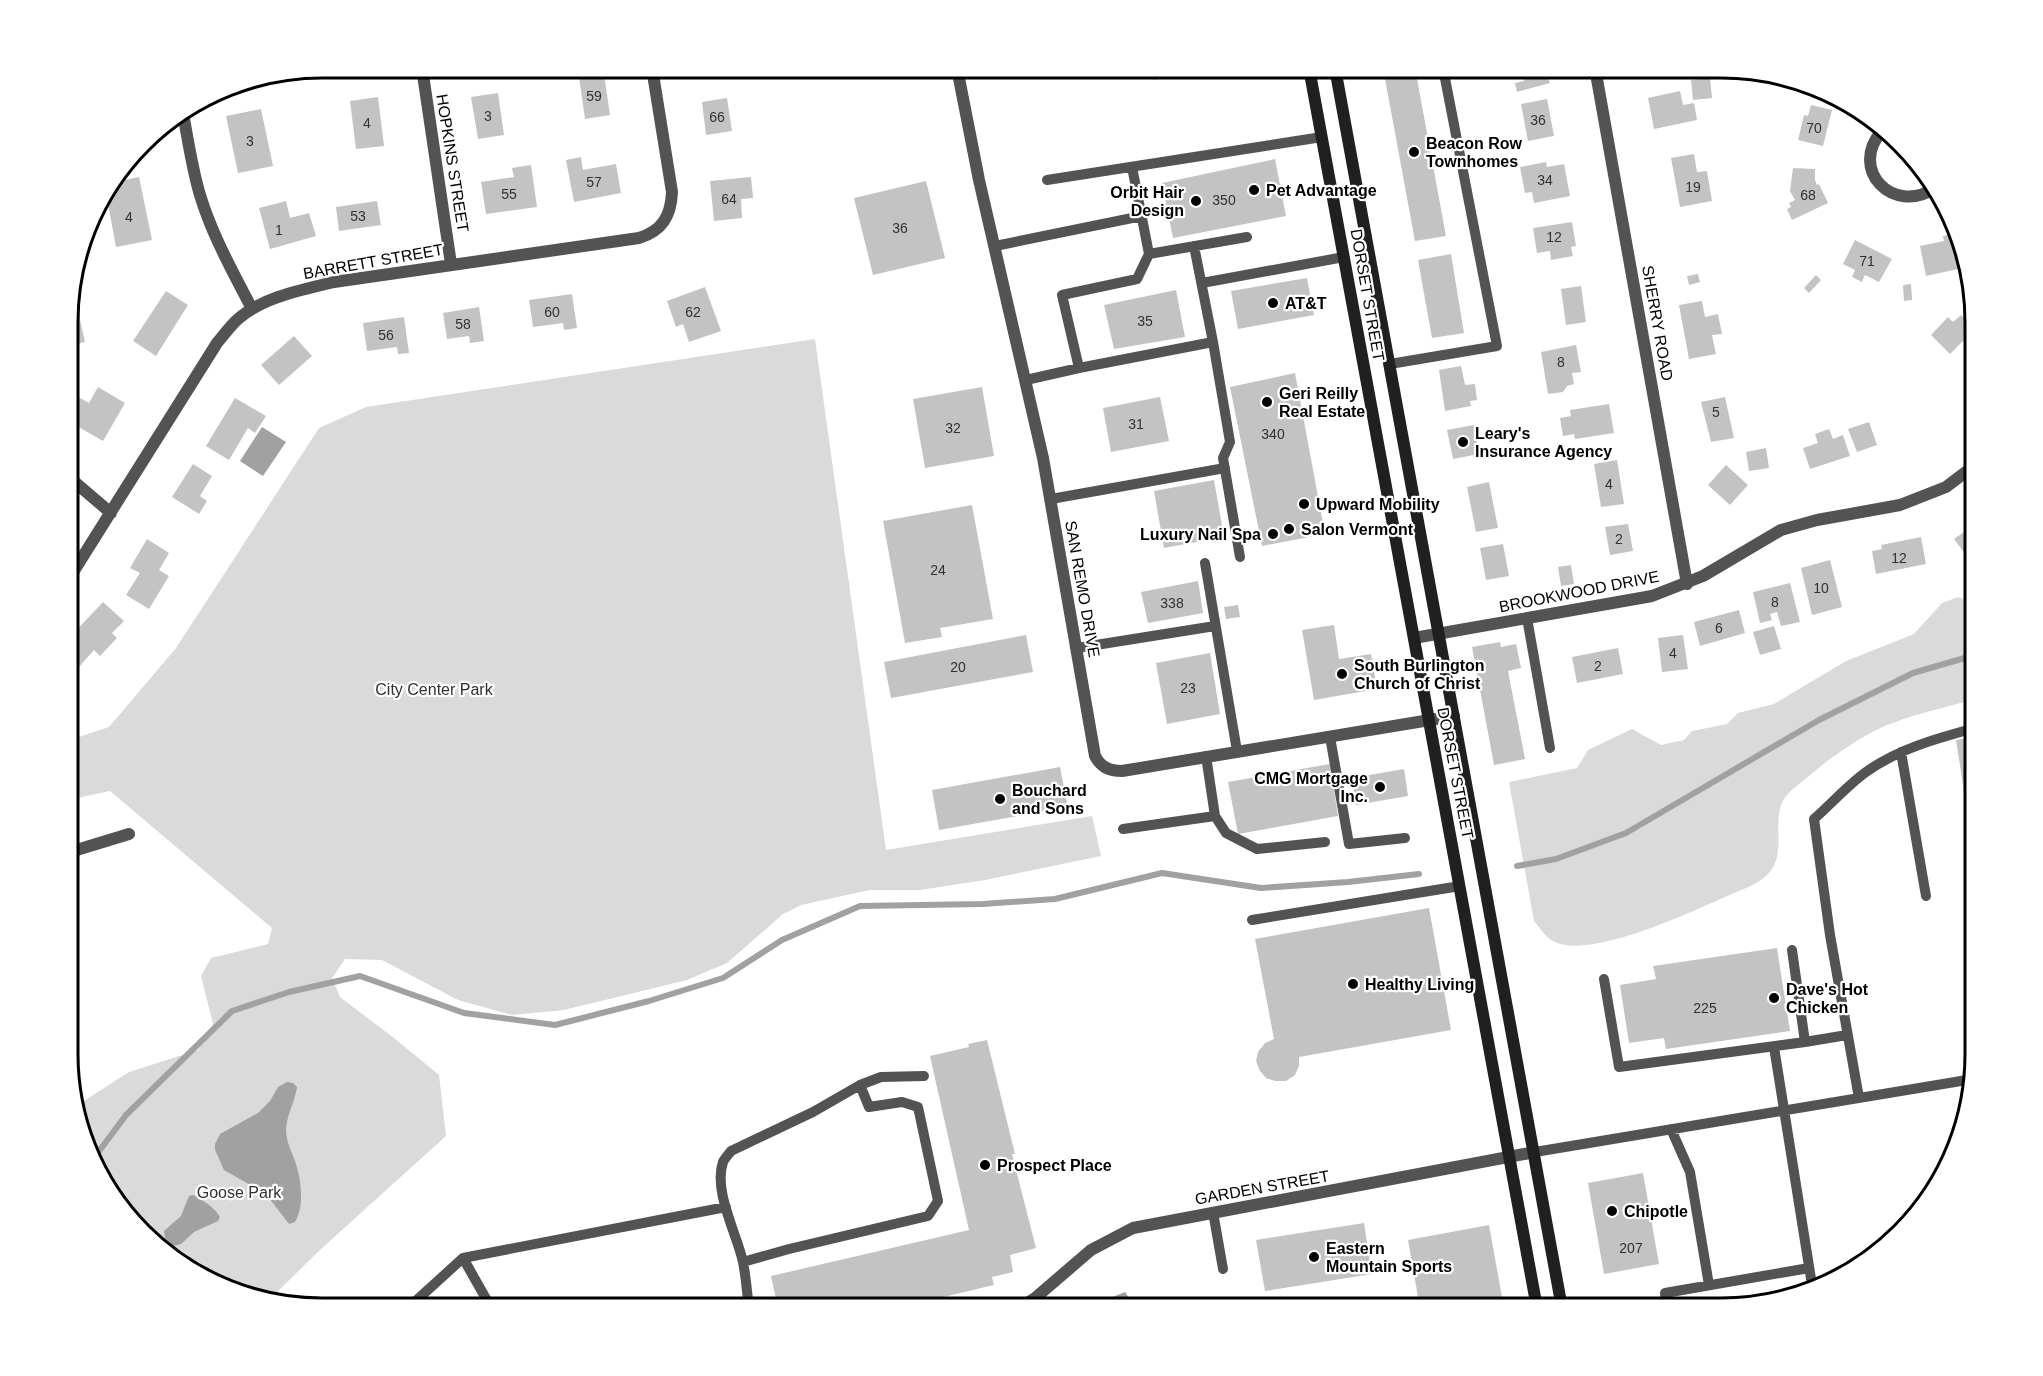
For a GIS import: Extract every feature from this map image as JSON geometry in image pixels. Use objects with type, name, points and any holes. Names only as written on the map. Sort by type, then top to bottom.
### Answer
[{"type":"main road","name":"DORSET STREET","points":[[1311,78],[1535,1298]]},
{"type":"main road","name":"DORSET STREET","points":[[1337,78],[1560,1298]]},
{"type":"street","name":"HOPKINS STREET","points":[[423,78],[451,264]]},
{"type":"street","name":"BARRETT STREET","points":[[78,565],[217,344],[239,318],[252,309],[287,295],[334,282],[639,238],[660,228],[667,219],[671,207],[672,192],[654,78]]},
{"type":"street","name":"SAN REMO DRIVE","points":[[959,78],[972,150],[1026,380],[1051,499],[1098,763],[1114,771],[1122,771],[1454,716]]},
{"type":"street","name":"SHERRY ROAD","points":[[1597,78],[1687,584]]},
{"type":"street","points":[[184,120],[200,194],[208,218],[252,309]]},
{"type":"street","points":[[1879,136],[1874,142],[1870,159],[1874,176],[1879,184],[1893,194],[1911,198],[1927,192]]},
{"type":"street","name":"BROOKWOOD DRIVE","points":[[1414,638],[1652,596],[1687,584],[1781,530],[1817,520],[1900,506],[1946,487],[1965,473]]},
{"type":"street","points":[[78,485],[111,513]]},
{"type":"street","points":[[78,850],[129,834]]},
{"type":"street","name":"GARDEN STREET","points":[[1035,1298],[1091,1250],[1133,1228],[1535,1152]]},
{"type":"lane","points":[[1390,364],[1497,345],[1445,78]]},
{"type":"lane","points":[[1047,180],[1322,137]]},
{"type":"lane","points":[[1079,368],[1062,296],[1137,279],[1149,254],[1132,167]]},
{"type":"lane","points":[[995,246],[1142,216]]},
{"type":"lane","points":[[1149,254],[1246,237]]},
{"type":"lane","points":[[1194,246],[1230,442],[1223,458],[1240,557]]},
{"type":"lane","points":[[1202,283],[1344,257]]},
{"type":"lane","points":[[1026,380],[1213,342]]},
{"type":"lane","points":[[1051,499],[1225,468]]},
{"type":"lane","points":[[1205,563],[1237,751]]},
{"type":"lane","points":[[1527,618],[1550,748]]},
{"type":"lane","points":[[1077,648],[1215,626]]},
{"type":"lane","points":[[1859,1098],[1847,1035],[1814,819],[1865,773],[1900,752],[1965,731]]},
{"type":"lane","points":[[1329,736],[1349,844],[1405,838]]},
{"type":"lane","points":[[1900,752],[1926,896]]},
{"type":"lane","points":[[1206,756],[1215,816],[1226,833],[1257,849],[1325,842]]},
{"type":"lane","points":[[1123,829],[1215,816]]},
{"type":"lane","points":[[1252,920],[1460,886]]},
{"type":"lane","points":[[1792,950],[1805,1042]]},
{"type":"lane","points":[[1604,979],[1619,1067],[1847,1035]]},
{"type":"lane","points":[[1774,1047],[1811,1280]]},
{"type":"lane","points":[[748,1298],[743,1262],[726,1207],[721,1176],[723,1162],[731,1151],[813,1112],[860,1085],[881,1077],[924,1076]]},
{"type":"lane","points":[[1535,1152],[1963,1081]]},
{"type":"lane","points":[[743,1262],[928,1216],[938,1201],[918,1107],[902,1102],[869,1107],[860,1085]]},
{"type":"lane","points":[[1671,1129],[1690,1172],[1709,1285]]},
{"type":"lane","points":[[419,1298],[463,1258],[726,1207]]},
{"type":"lane","points":[[1213,1212],[1223,1269]]},
{"type":"lane","points":[[463,1258],[484,1298]]},
{"type":"lane","points":[[1666,1298],[1665,1293],[1809,1268]]},
{"type":"green space","points":[[815,339],[886,850],[1092,816],[1101,856],[985,880],[920,890],[870,890],[801,905],[783,914],[727,963],[687,980],[564,1010],[512,1015],[458,1000],[382,960],[345,959],[332,978],[340,997],[439,1075],[446,1136],[321,1249],[276,1293],[259,1290],[214,1273],[173,1248],[149,1227],[128,1203],[103,1162],[91,1132],[83,1102],[129,1072],[198,1050],[213,1024],[201,976],[211,958],[268,944],[272,928],[110,791],[78,798],[78,737],[109,727],[176,648],[319,428],[366,407]]},
{"type":"green space","points":[[1958,597],[1965,599],[1965,702],[1906,718],[1859,739],[1795,787],[1784,799],[1780,808],[1777,859],[1773,868],[1762,880],[1666,922],[1617,939],[1594,944],[1574,946],[1557,943],[1547,936],[1534,921],[1509,782],[1577,768],[1588,750],[1632,729],[1661,745],[1684,740],[1692,731],[1727,724],[1738,713],[1774,704],[1846,661],[1914,634],[1942,603]]},
{"type":"shaded area","points":[[262,427],[286,442],[263,476],[240,461]]},
{"type":"shaded area","points":[[287,1082],[297,1087],[286,1129],[301,1192],[298,1215],[295,1222],[289,1224],[266,1194],[224,1170],[215,1150],[220,1134],[258,1113],[270,1101],[278,1087]]},
{"type":"shaded area","points":[[193,1195],[208,1204],[220,1217],[218,1221],[194,1232],[181,1244],[173,1246],[165,1239],[164,1231],[181,1216],[189,1196]]},
{"type":"shaded area","points":[[1125,1292],[1129,1298],[1110,1298]]},
{"type":"building","points":[[579,78],[605,78],[610,115],[585,119]]},
{"type":"building","name":"Beacon Row Townhomes","points":[[1385,78],[1417,78],[1446,236],[1415,241]]},
{"type":"building","points":[[1523,78],[1548,78],[1550,83],[1517,92],[1515,83],[1524,81]]},
{"type":"building","points":[[1710,78],[1712,98],[1693,100],[1691,80]]},
{"type":"building","points":[[1680,91],[1683,105],[1694,103],[1697,120],[1654,129],[1648,98]]},
{"type":"building","points":[[498,93],[504,135],[478,139],[471,97]]},
{"type":"building","points":[[378,97],[384,146],[356,149],[350,101]]},
{"type":"building","points":[[727,98],[732,131],[706,135],[702,102]]},
{"type":"building","points":[[1547,99],[1554,136],[1528,141],[1521,104]]},
{"type":"building","points":[[1811,105],[1832,110],[1823,146],[1798,140],[1804,115],[1808,116]]},
{"type":"building","points":[[261,109],[273,166],[238,173],[226,116]]},
{"type":"building","points":[[1694,154],[1697,172],[1707,171],[1712,201],[1680,207],[1671,158]]},
{"type":"building","points":[[581,157],[583,170],[616,164],[621,193],[574,202],[566,160]]},
{"type":"building","points":[[1275,159],[1286,216],[1173,238],[1162,183]]},
{"type":"building","points":[[1546,162],[1547,167],[1564,164],[1570,196],[1534,203],[1532,192],[1525,193],[1520,167]]},
{"type":"building","points":[[531,165],[537,207],[486,214],[481,182],[514,177],[512,168]]},
{"type":"building","points":[[1793,168],[1815,169],[1815,180],[1828,203],[1792,220],[1787,209],[1791,207],[1789,203],[1795,200],[1790,191]]},
{"type":"building","points":[[139,177],[152,240],[116,247],[108,205],[123,180]]},
{"type":"building","points":[[751,177],[753,198],[741,199],[742,218],[714,221],[710,181]]},
{"type":"building","points":[[926,181],[945,258],[873,275],[854,198]]},
{"type":"building","points":[[286,201],[290,218],[309,213],[316,236],[270,249],[259,208]]},
{"type":"building","points":[[377,201],[381,225],[339,231],[336,207]]},
{"type":"building","points":[[1572,222],[1576,246],[1571,247],[1573,256],[1551,260],[1550,251],[1537,253],[1533,228]]},
{"type":"building","points":[[1948,235],[1959,269],[1926,276],[1920,246],[1944,241],[1943,236]]},
{"type":"building","points":[[1855,240],[1892,259],[1879,282],[1865,275],[1862,282],[1852,277],[1855,270],[1843,264]]},
{"type":"building","points":[[1451,254],[1464,333],[1432,338],[1418,260]]},
{"type":"building","points":[[1698,274],[1700,282],[1689,285],[1687,276]]},
{"type":"building","points":[[1816,275],[1821,280],[1809,293],[1804,288]]},
{"type":"building","name":"AT&T","points":[[1307,278],[1314,315],[1238,329],[1231,291]]},
{"type":"building","points":[[1911,284],[1912,300],[1904,301],[1903,285]]},
{"type":"building","points":[[1581,286],[1586,322],[1566,325],[1561,289]]},
{"type":"building","points":[[705,287],[721,331],[689,342],[683,324],[676,327],[667,301]]},
{"type":"building","points":[[1176,290],[1185,337],[1114,349],[1104,305]]},
{"type":"building","points":[[166,291],[188,305],[156,356],[133,341]]},
{"type":"building","points":[[572,294],[577,328],[564,330],[563,323],[533,327],[529,300]]},
{"type":"building","points":[[1702,301],[1705,317],[1718,314],[1722,334],[1712,335],[1716,354],[1689,359],[1679,305]]},
{"type":"building","points":[[479,307],[484,341],[470,343],[469,336],[447,339],[443,313]]},
{"type":"building","points":[[79,313],[85,342],[78,343]]},
{"type":"building","points":[[1961,315],[1965,319],[1965,339],[1950,354],[1931,335],[1948,317],[1953,322]]},
{"type":"building","points":[[404,317],[409,353],[398,354],[397,347],[367,351],[363,323]]},
{"type":"building","points":[[294,336],[312,356],[279,385],[261,365]]},
{"type":"building","points":[[1576,345],[1581,372],[1572,373],[1574,384],[1567,386],[1563,392],[1548,394],[1541,352]]},
{"type":"building","points":[[1461,366],[1465,385],[1475,384],[1477,400],[1470,401],[1471,406],[1445,411],[1439,370]]},
{"type":"building","points":[[1295,373],[1325,534],[1262,546],[1230,387]]},
{"type":"building","points":[[98,387],[125,403],[103,441],[78,427],[78,397],[89,403]]},
{"type":"building","points":[[982,387],[994,456],[925,468],[913,399]]},
{"type":"building","points":[[1160,397],[1169,441],[1111,452],[1103,408]]},
{"type":"building","points":[[1725,397],[1734,438],[1711,442],[1701,402]]},
{"type":"building","points":[[235,398],[266,416],[255,433],[248,428],[229,460],[206,446]]},
{"type":"building","points":[[1609,404],[1614,433],[1575,439],[1574,434],[1563,436],[1560,418],[1571,416],[1570,410]]},
{"type":"building","points":[[1869,422],[1877,445],[1857,452],[1848,429]]},
{"type":"building","name":"Leary's Insurance Agency","points":[[1474,425],[1479,454],[1453,459],[1447,430]]},
{"type":"building","points":[[1829,429],[1833,439],[1843,435],[1850,456],[1810,469],[1803,448],[1818,443],[1815,434]]},
{"type":"building","points":[[1766,448],[1769,468],[1749,471],[1746,452]]},
{"type":"building","points":[[1617,460],[1624,504],[1601,507],[1594,464]]},
{"type":"building","points":[[193,464],[212,476],[200,496],[207,501],[199,514],[172,497]]},
{"type":"building","points":[[1726,465],[1748,485],[1730,505],[1708,485]]},
{"type":"building","points":[[1214,480],[1224,537],[1164,548],[1154,491]]},
{"type":"building","points":[[1489,482],[1498,528],[1476,532],[1467,487]]},
{"type":"building","points":[[972,505],[993,619],[940,628],[942,637],[905,643],[883,521]]},
{"type":"building","points":[[1628,524],[1633,551],[1610,555],[1605,527]]},
{"type":"building","points":[[1965,531],[1965,554],[1954,539]]},
{"type":"building","points":[[1921,537],[1926,564],[1876,574],[1872,551],[1882,549],[1881,545]]},
{"type":"building","points":[[147,539],[169,553],[159,570],[169,576],[149,609],[126,595],[140,573],[130,568]]},
{"type":"building","points":[[1503,544],[1509,576],[1486,580],[1480,548]]},
{"type":"building","points":[[1830,560],[1842,607],[1812,615],[1801,568]]},
{"type":"building","points":[[1571,565],[1574,584],[1561,586],[1558,567]]},
{"type":"building","points":[[1198,581],[1203,613],[1148,623],[1141,592]]},
{"type":"building","points":[[1790,583],[1800,622],[1781,626],[1777,612],[1770,614],[1772,620],[1760,623],[1753,592]]},
{"type":"building","points":[[103,602],[124,621],[112,633],[117,638],[100,656],[94,650],[79,667],[78,629]]},
{"type":"building","points":[[1238,605],[1240,617],[1226,619],[1224,607]]},
{"type":"building","points":[[1739,610],[1745,633],[1700,646],[1694,622]]},
{"type":"building","name":"South Burlington Church of Christ","points":[[1334,625],[1339,659],[1371,654],[1377,689],[1314,700],[1302,630]]},
{"type":"building","points":[[1774,626],[1781,649],[1760,655],[1753,632]]},
{"type":"building","points":[[1026,635],[1033,672],[891,698],[884,662]]},
{"type":"building","points":[[1683,635],[1688,669],[1662,672],[1658,638]]},
{"type":"building","points":[[1500,642],[1501,647],[1516,644],[1521,668],[1508,671],[1525,759],[1494,765],[1472,647]]},
{"type":"building","points":[[1618,648],[1623,674],[1577,683],[1572,657]]},
{"type":"building","points":[[1210,653],[1220,714],[1167,724],[1156,663]]},
{"type":"building","points":[[1965,739],[1965,797],[1956,740]]},
{"type":"building","points":[[1330,764],[1338,816],[1238,834],[1228,782]]},
{"type":"building","name":"Bouchard and Sons","points":[[1060,767],[1068,807],[939,830],[932,790]]},
{"type":"building","name":"CMG Mortgage Inc.","points":[[1404,769],[1408,796],[1356,805],[1352,778]]},
{"type":"building","name":"Healthy Living","points":[[1429,908],[1451,1030],[1299,1057],[1299,1066],[1295,1075],[1286,1081],[1266,1078],[1256,1061],[1258,1052],[1265,1043],[1274,1039],[1255,939]]},
{"type":"building","points":[[1777,948],[1790,1031],[1666,1049],[1664,1038],[1629,1043],[1620,985],[1656,979],[1653,966]]},
{"type":"building","name":"Prospect Place","points":[[987,1040],[1015,1154],[1012,1154],[1036,1248],[1010,1255],[1013,1272],[992,1277],[994,1285],[939,1298],[776,1298],[771,1276],[969,1230],[930,1056],[969,1047],[968,1044]]},
{"type":"building","points":[[1643,1173],[1659,1264],[1604,1274],[1588,1183]]},
{"type":"building","name":"Eastern Mountain Sports","points":[[1364,1223],[1372,1274],[1265,1291],[1256,1240]]},
{"type":"building","points":[[1489,1225],[1502,1298],[1418,1298],[1408,1240]]},
{"type":"waterway","points":[[1517,866],[1556,859],[1626,833],[1819,720],[1913,673],[1965,658]]},
{"type":"waterway","points":[[99,1152],[126,1115],[232,1011],[289,992],[360,976],[464,1013],[555,1025],[649,1001],[723,978],[782,940],[860,906],[983,904],[1055,899],[1162,873],[1261,888],[1419,874]]},
{"type":"place","name":"Beacon Row Townhomes","points":[[1414,152]]},
{"type":"place","name":"Pet Advantage","points":[[1254,190]]},
{"type":"place","name":"Orbit Hair Design","points":[[1196,201]]},
{"type":"place","name":"AT&T","points":[[1273,303]]},
{"type":"place","name":"Geri Reilly Real Estate","points":[[1267,402]]},
{"type":"place","name":"Leary's Insurance Agency","points":[[1463,442]]},
{"type":"place","name":"Upward Mobility","points":[[1304,504]]},
{"type":"place","name":"Salon Vermont","points":[[1289,529]]},
{"type":"place","name":"Luxury Nail Spa","points":[[1273,534]]},
{"type":"place","name":"South Burlington Church of Christ","points":[[1342,674]]},
{"type":"place","name":"CMG Mortgage Inc.","points":[[1380,787]]},
{"type":"place","name":"Bouchard and Sons","points":[[1000,799]]},
{"type":"place","name":"Healthy Living","points":[[1353,984]]},
{"type":"place","name":"Dave's Hot Chicken","points":[[1774,998]]},
{"type":"place","name":"Prospect Place","points":[[985,1165]]},
{"type":"place","name":"Chipotle","points":[[1612,1211]]},
{"type":"place","name":"Eastern Mountain Sports","points":[[1314,1257]]},
{"type":"park label","name":"City Center Park","points":[[434,689]]},
{"type":"park label","name":"Goose Park","points":[[239,1192]]}]
